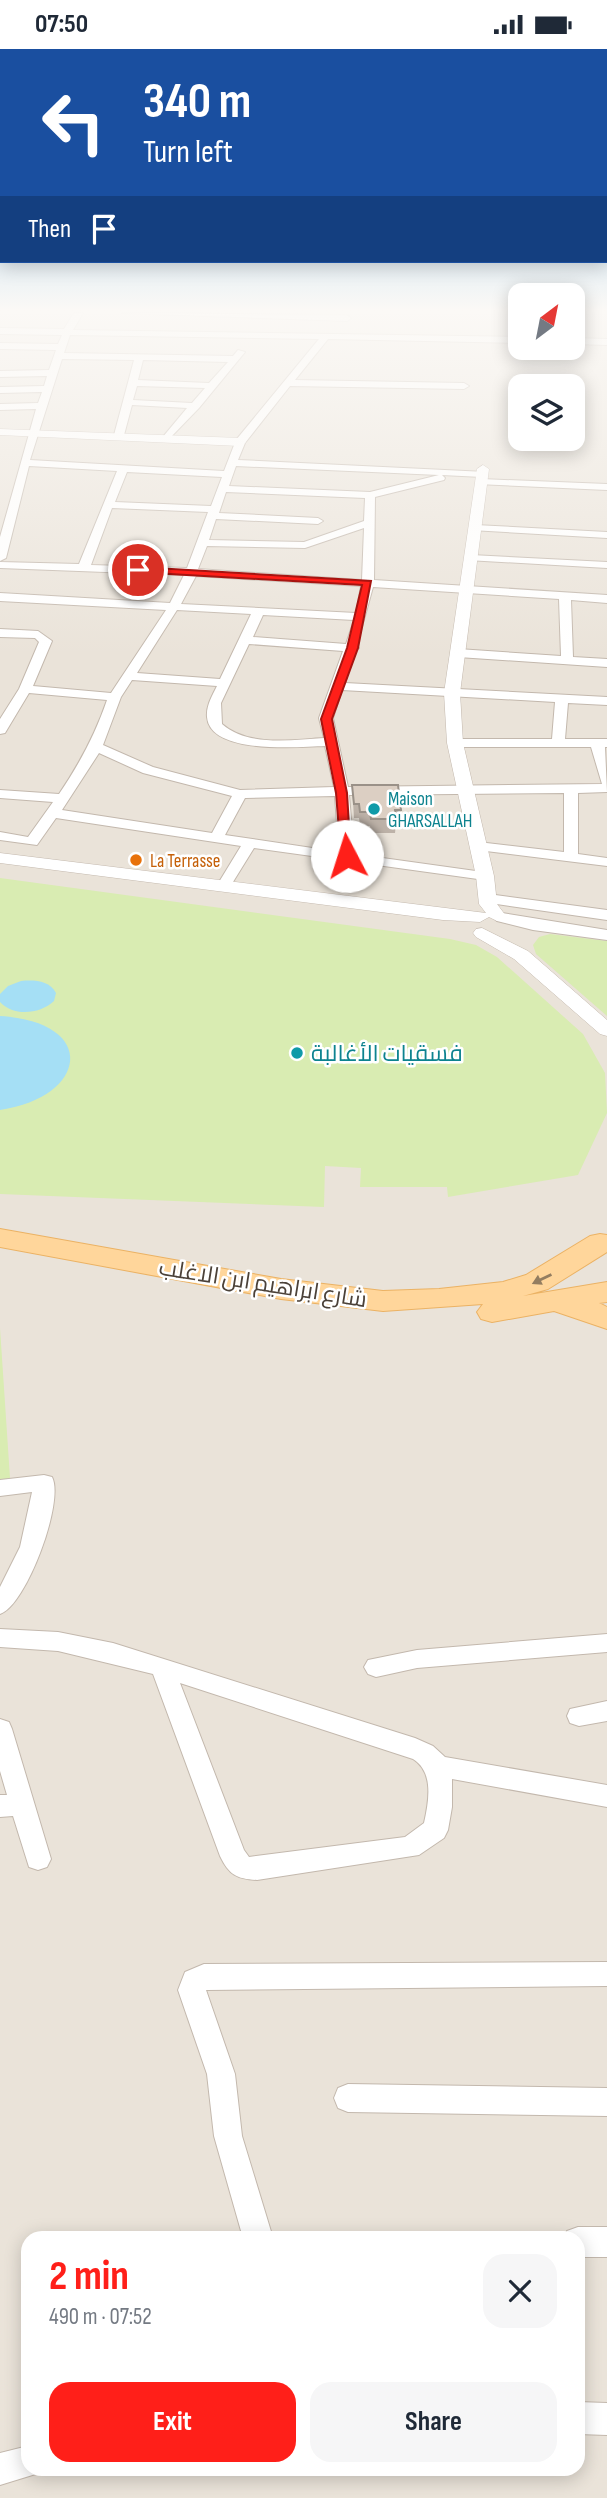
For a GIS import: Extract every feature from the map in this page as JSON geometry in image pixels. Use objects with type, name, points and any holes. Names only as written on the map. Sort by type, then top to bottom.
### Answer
[{"type":"main road","name":"شارع ابراهيم ابن الاغلب","points":[[0,1238],[281,1289],[383,1301],[439,1299],[504,1292],[605,1259]]},
{"type":"main road","name":"شارع ابراهيم ابن الاغلب","points":[[0,1255],[352,1317],[402,1320],[472,1315],[552,1302],[605,1259]]},
{"type":"main road","points":[[552,1302],[583,1309],[607,1319]]},
{"type":"street","points":[[0,558],[34,427]]},
{"type":"street","points":[[119,435],[121,427]]},
{"type":"street","points":[[167,438],[177,427]]},
{"type":"street","points":[[0,837],[32,842],[96,747],[115,697],[192,572],[240,442],[252,427]]},
{"type":"street","points":[[0,432],[33,431],[240,442]]},
{"type":"street","points":[[25,463],[123,468],[460,473],[607,487]]},
{"type":"street","points":[[84,567],[123,468]]},
{"type":"street","points":[[108,505],[214,513],[322,507],[460,473]]},
{"type":"street","points":[[482,475],[452,692],[455,743],[485,876],[491,919],[521,955],[607,1030]]},
{"type":"street","points":[[223,489],[322,507]]},
{"type":"street","points":[[347,856],[342,793],[326,719],[352,648],[368,583],[370,495]]},
{"type":"street","points":[[312,543],[322,507]]},
{"type":"street","points":[[203,543],[293,546],[312,543],[371,522]]},
{"type":"street","points":[[475,528],[607,535]]},
{"type":"street","points":[[471,558],[607,565]]},
{"type":"street","points":[[0,565],[192,572],[607,599]]},
{"type":"street","points":[[565,596],[567,661]]},
{"type":"street","points":[[0,597],[361,617]]},
{"type":"street","points":[[259,611],[215,703],[212,715],[219,730],[259,742],[329,742]]},
{"type":"street","points":[[0,632],[31,634],[46,639],[25,689],[0,730]]},
{"type":"street","points":[[246,640],[352,648]]},
{"type":"street","points":[[458,653],[607,663]]},
{"type":"street","points":[[128,676],[225,683]]},
{"type":"street","points":[[337,687],[607,701]]},
{"type":"street","points":[[25,689],[115,697]]},
{"type":"street","points":[[558,743],[562,698]]},
{"type":"street","points":[[455,743],[602,743],[607,781]]},
{"type":"street","points":[[96,747],[148,770],[240,794],[438,788],[466,791],[607,788]]},
{"type":"street","points":[[570,857],[571,789]]},
{"type":"street","points":[[0,794],[64,798]]},
{"type":"street","points":[[217,837],[240,794]]},
{"type":"street","points":[[54,813],[414,868],[485,876]]},
{"type":"street","points":[[223,887],[250,843]]},
{"type":"street","points":[[478,846],[607,862]]},
{"type":"street","points":[[0,858],[443,915],[491,919],[607,915]]},
{"type":"street","points":[[0,867],[491,919],[607,935]]},
{"type":"street","points":[[0,1488],[44,1483],[41,1518],[18,1580],[0,1605]]},
{"type":"street","points":[[0,1638],[86,1645],[415,1748],[437,1766],[607,1796]]},
{"type":"street","points":[[376,1667],[417,1659],[607,1643]]},
{"type":"street","points":[[162,1667],[233,1856],[242,1868],[257,1869],[400,1849],[418,1843],[435,1830],[439,1821],[437,1766]]},
{"type":"street","points":[[579,1716],[607,1711]]},
{"type":"street","points":[[0,1729],[11,1805],[38,1859]]},
{"type":"street","points":[[255,2231],[228,2136],[221,2074],[192,1990],[195,1981],[204,1977],[607,1974]]},
{"type":"street","points":[[348,2098],[607,2102]]},
{"type":"street","points":[[585,2242],[607,2242]]},
{"type":"street","points":[[585,2417],[607,2419]]},
{"type":"street","points":[[0,2469],[21,2464]]},
{"type":"shaded area","points":[[0,427],[508,427],[508,451],[585,451],[585,427],[607,427],[607,2498],[0,2498]]},
{"type":"green space","name":"فسقيات الأغالبة","points":[[0,878],[450,939],[476,945],[497,957],[583,1034],[605,1073],[607,1113],[578,1175],[448,1197],[447,1187],[360,1187],[361,1168],[325,1166],[324,1207],[0,1194]]},
{"type":"green space","points":[[550,934],[607,941],[607,1016],[536,954],[533,945],[539,937]]},
{"type":"green space","points":[[0,1328],[10,1478],[0,1481]]},
{"type":"water","points":[[21,981],[36,981],[49,985],[56,993],[54,1001],[42,1009],[27,1012],[6,1007],[0,1002],[0,994],[8,986]]},
{"type":"water","points":[[0,1016],[32,1021],[54,1031],[67,1045],[70,1060],[65,1076],[51,1091],[29,1102],[0,1110]]},
{"type":"building","points":[[352,785],[398,785],[401,810],[395,810],[396,819],[371,819],[370,812],[360,812],[359,804],[354,804]]},
{"type":"place","name":"Maison GHARSALLAH","points":[[374,809]]},
{"type":"place","name":"La Terrasse","points":[[136,860]]},
{"type":"place","name":"فسقيات الأغالبة","points":[[297,1053]]},
{"type":"route","points":[[138,570],[368,583],[352,648],[326,719],[342,793],[347,856]]}]
